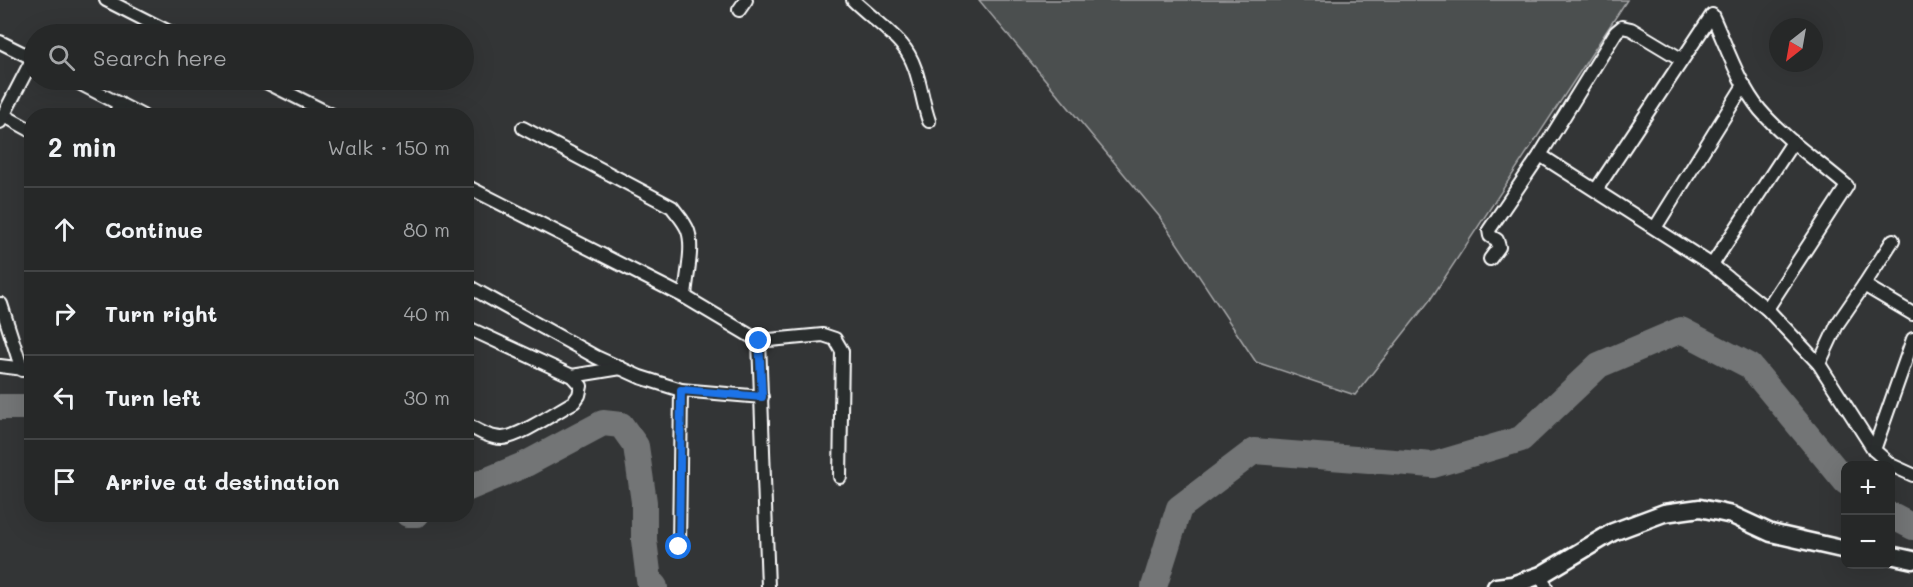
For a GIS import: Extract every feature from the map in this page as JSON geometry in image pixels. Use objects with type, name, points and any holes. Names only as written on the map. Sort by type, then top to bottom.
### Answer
[{"type":"street","points":[[106,0],[153,24]]},
{"type":"street","points":[[853,0],[902,45],[918,77],[923,105],[929,121]]},
{"type":"street","points":[[1596,190],[1712,15],[1744,85],[1760,109],[1793,142],[1847,186],[1767,309]]},
{"type":"street","points":[[1490,259],[1499,246],[1497,240],[1490,236],[1489,230],[1540,155],[1619,28],[1630,29],[1681,59]]},
{"type":"street","points":[[0,42],[24,54]]},
{"type":"street","points":[[24,77],[1,119],[24,128]]},
{"type":"street","points":[[1655,228],[1744,85]]},
{"type":"street","points":[[88,90],[114,108]]},
{"type":"street","points":[[282,90],[318,108]]},
{"type":"street","points":[[523,128],[672,207],[687,229],[691,243],[685,297]]},
{"type":"street","points":[[1713,265],[1793,142]]},
{"type":"street","points":[[1540,155],[1713,265],[1767,309],[1819,364],[1874,450],[1886,461]]},
{"type":"street","points":[[474,190],[685,297],[759,341],[823,335],[835,339],[842,351],[840,477]]},
{"type":"street","points":[[1819,364],[1838,323],[1893,240]]},
{"type":"street","points":[[1864,285],[1913,314]]},
{"type":"street","points":[[474,289],[596,357],[640,377],[681,390],[762,397]]},
{"type":"street","points":[[0,303],[24,365]]},
{"type":"street","points":[[474,331],[572,376],[581,386],[574,402],[514,434],[502,438],[474,428]]},
{"type":"street","points":[[1874,450],[1913,339]]},
{"type":"street","points":[[759,341],[768,587]]},
{"type":"street","points":[[0,366],[24,370]]},
{"type":"street","points":[[572,376],[622,368]]},
{"type":"street","points":[[679,547],[681,390]]},
{"type":"street","points":[[1895,467],[1913,475]]},
{"type":"street","points":[[1496,587],[1544,581],[1613,532],[1664,513],[1700,508],[1732,515],[1771,533],[1841,549]]},
{"type":"street","points":[[1895,556],[1913,560]]},
{"type":"shaded area","points":[[979,0],[1627,0],[1430,300],[1355,395],[1256,362],[1159,216]]},
{"type":"waterway","points":[[1154,587],[1179,508],[1254,451],[1433,465],[1521,439],[1599,365],[1681,330],[1750,366],[1841,476]]},
{"type":"waterway","points":[[0,407],[24,407]]},
{"type":"waterway","points":[[474,486],[526,464],[603,423],[621,425],[636,446],[644,502],[644,540],[649,580],[655,587]]},
{"type":"waterway","points":[[1895,518],[1913,527]]},
{"type":"route","points":[[679,547],[681,390],[762,397],[759,341]]}]
